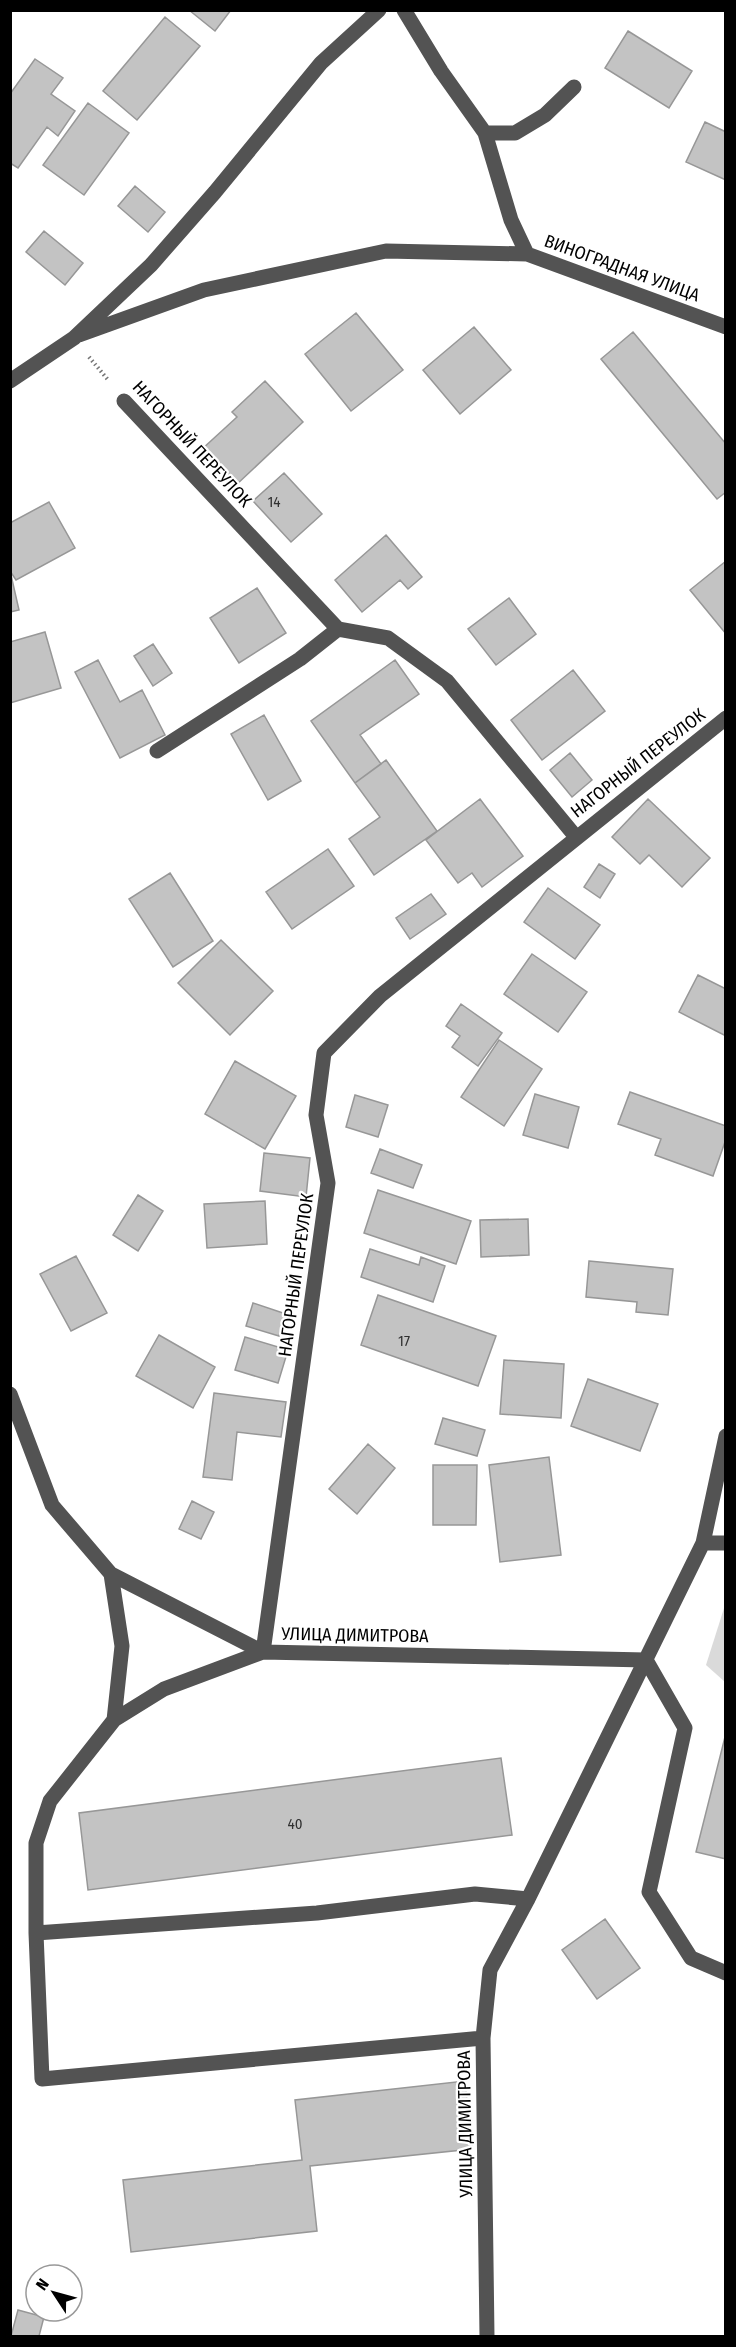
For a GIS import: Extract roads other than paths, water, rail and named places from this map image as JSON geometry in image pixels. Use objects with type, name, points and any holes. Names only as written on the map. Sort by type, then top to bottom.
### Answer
[{"type":"street","points":[[10,381],[74,338],[151,265],[215,192],[321,63],[379,10]]},
{"type":"street","name":"ВИНОГРАДНАЯ УЛИЦА","points":[[404,10],[441,71],[485,133],[511,220],[527,254],[726,327]]},
{"type":"street","points":[[485,133],[515,133],[546,116],[574,87]]},
{"type":"street","points":[[74,338],[204,290],[386,251],[527,254]]},
{"type":"street","name":"НАГОРНЫЙ ПЕРЕУЛОК","points":[[124,401],[338,629],[388,638],[447,681],[576,837]]},
{"type":"street","points":[[157,751],[300,658],[338,629]]},
{"type":"street","name":"НАГОРНЫЙ ПЕРЕУЛОК","points":[[263,1652],[328,1183],[316,1115],[324,1053],[380,996],[726,718]]},
{"type":"street","name":"УЛИЦА ДИМИТРОВА","points":[[10,1394],[52,1505],[111,1574],[263,1652],[646,1660]]},
{"type":"street","name":"УЛИЦА ДИМИТРОВА","points":[[487,2337],[483,2038],[490,1970],[528,1899],[703,1543],[725,1442]]},
{"type":"street","points":[[703,1543],[726,1543]]},
{"type":"street","points":[[111,1574],[122,1646],[114,1720]]},
{"type":"street","points":[[263,1652],[164,1689],[114,1720],[50,1801],[36,1843],[36,1933],[42,2079],[483,2038]]},
{"type":"street","points":[[646,1660],[685,1728],[649,1892],[691,1958],[726,1973]]},
{"type":"street","points":[[36,1933],[317,1913],[476,1894],[528,1899]]}]
